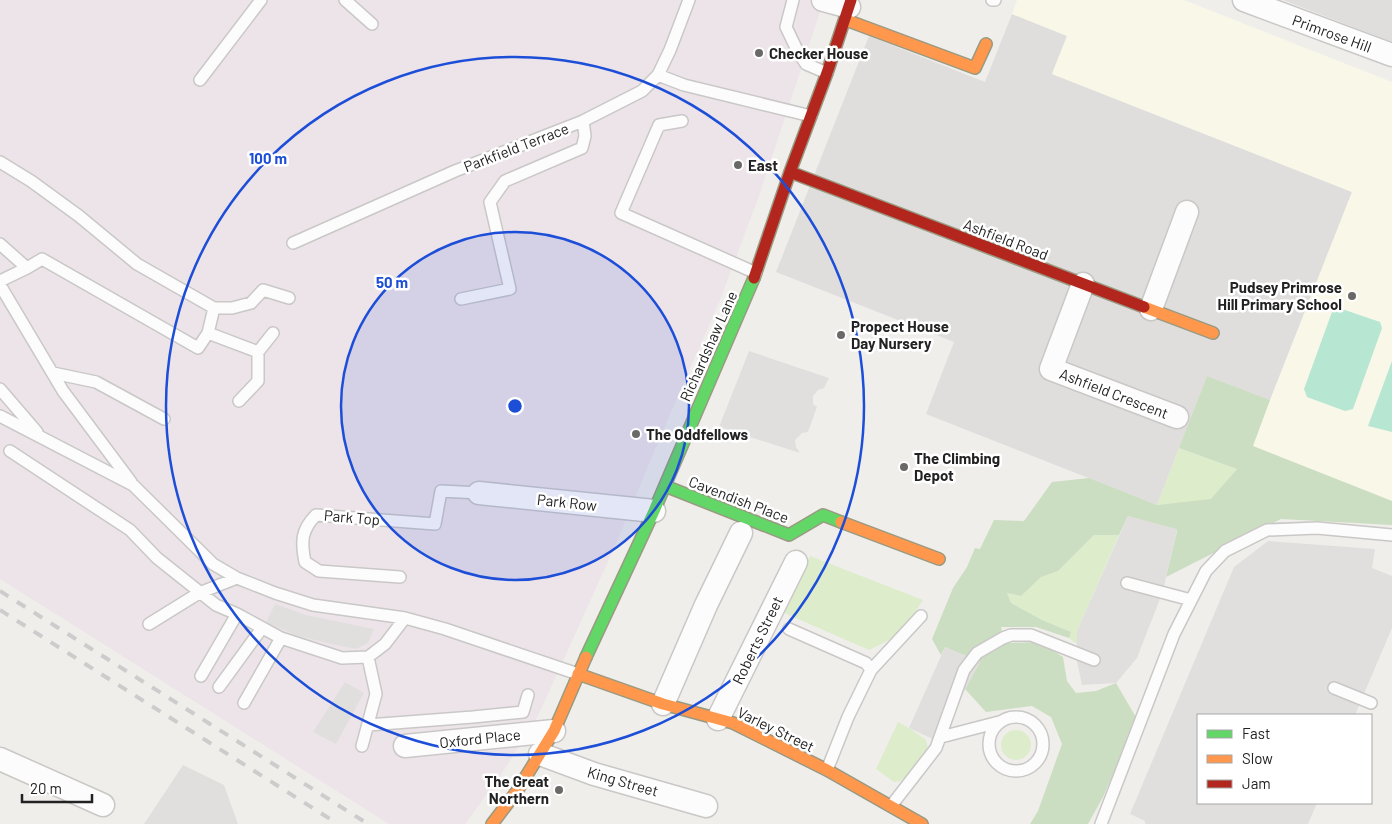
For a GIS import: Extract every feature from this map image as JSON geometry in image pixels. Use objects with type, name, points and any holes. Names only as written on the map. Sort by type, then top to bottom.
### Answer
[{"type":"street","points":[[823,0],[849,9],[975,68],[986,44]]},
{"type":"street","name":"Primrose Hill","points":[[1244,0],[1392,54]]},
{"type":"street","name":"Richardshaw Lane","points":[[492,824],[517,791],[554,731],[578,674],[666,486],[690,423],[756,273],[849,9]]},
{"type":"street","name":"Ashfield Road","points":[[790,172],[1213,333]]},
{"type":"street","points":[[1151,309],[1188,212]]},
{"type":"street","name":"Ashfield Crescent","points":[[1083,284],[1051,369],[1177,417]]},
{"type":"street","name":"Cavendish Place","points":[[666,486],[789,535],[823,515],[939,559]]},
{"type":"street","name":"Park Row","points":[[479,493],[654,511]]},
{"type":"street","points":[[663,704],[706,605],[741,533]]},
{"type":"street","name":"Roberts Street","points":[[718,719],[796,562]]},
{"type":"street","name":"Varley Street","points":[[578,674],[663,704],[734,723],[827,770],[922,824]]},
{"type":"street","name":"Oxford Place","points":[[405,746],[554,731]]},
{"type":"street","name":"King Street","points":[[540,754],[594,774],[706,806]]},
{"type":"street","points":[[0,759],[103,805]]},
{"type":"lane","points":[[200,80],[261,0]]},
{"type":"lane","points":[[345,0],[372,24]]},
{"type":"lane","name":"Parkfield Terrace","points":[[293,243],[455,171],[583,121],[642,91],[658,76],[689,0]]},
{"type":"lane","points":[[793,0],[786,27],[806,64],[827,73]]},
{"type":"lane","points":[[658,76],[684,85],[811,116]]},
{"type":"lane","points":[[461,299],[510,289],[490,202],[505,182],[582,148],[585,136],[583,121]]},
{"type":"lane","points":[[682,122],[659,125],[621,213],[756,273]]},
{"type":"lane","points":[[0,162],[39,186],[137,264],[214,308],[232,308],[251,303],[263,290],[289,298]]},
{"type":"lane","points":[[0,244],[27,268]]},
{"type":"lane","points":[[0,281],[42,259],[198,348],[208,332],[214,308]]},
{"type":"lane","points":[[0,285],[63,391],[133,485],[213,564],[237,578],[313,605],[405,618],[445,629],[578,674]]},
{"type":"lane","points":[[208,332],[258,352]]},
{"type":"lane","points":[[239,401],[258,381],[258,352],[273,332]]},
{"type":"lane","points":[[53,373],[96,382],[164,420]]},
{"type":"lane","points":[[0,389],[42,437]]},
{"type":"lane","points":[[3,421],[42,437],[133,485]]},
{"type":"lane","points":[[10,451],[130,530],[156,558],[216,605],[238,614],[281,638],[342,658],[368,656],[385,644],[405,618]]},
{"type":"lane","name":"Park Top","points":[[400,577],[319,571],[305,562],[302,547],[306,525],[316,515],[435,524],[441,491],[479,493]]},
{"type":"lane","points":[[1102,824],[1174,634],[1206,570],[1225,551],[1267,530],[1317,528],[1392,535]]},
{"type":"lane","points":[[149,624],[199,593],[237,578]]},
{"type":"lane","points":[[1126,583],[1191,600]]},
{"type":"lane","points":[[200,676],[238,614]]},
{"type":"lane","points":[[827,770],[848,717],[871,670],[921,616]]},
{"type":"lane","points":[[219,687],[262,628]]},
{"type":"lane","points":[[789,629],[866,663],[871,670]]},
{"type":"lane","points":[[891,806],[936,748],[964,670],[977,653],[1011,635],[1031,635],[1094,660]]},
{"type":"lane","points":[[244,703],[281,638]]},
{"type":"lane","points":[[362,746],[376,694],[368,656]]},
{"type":"lane","points":[[1334,688],[1371,703]]},
{"type":"lane","points":[[368,725],[523,712],[528,695]]},
{"type":"lane","points":[[941,737],[1000,722],[1007,718],[1016,716],[1024,718],[1038,728],[1044,744],[1038,760],[1031,766],[1013,771],[997,763],[989,746],[993,729],[1000,722]]},
{"type":"shaded area","points":[[0,0],[824,0],[759,196],[719,303],[612,553],[537,718],[499,778],[465,824],[389,824],[0,579]]},
{"type":"shaded area","name":"Pudsey Primrose Hill Primary School","points":[[1017,0],[1184,0],[1392,82],[1392,501],[1252,446],[1352,192],[1052,74],[1067,36],[1012,14]]},
{"type":"shaded area","points":[[1283,0],[1392,0],[1392,42]]},
{"type":"shaded area","points":[[1012,14],[1067,36],[1052,74],[1352,192],[1270,400],[1207,376],[1157,505],[926,414],[954,342],[776,272],[869,36],[985,82]]},
{"type":"shaded area","points":[[749,351],[829,378],[824,388],[818,390],[813,396],[813,404],[817,407],[808,432],[802,433],[795,440],[796,447],[800,453],[719,427]]},
{"type":"shaded area","points":[[1128,516],[1177,529],[1163,591],[1137,658],[1116,683],[1082,685],[1077,662],[1077,631]]},
{"type":"shaded area","points":[[1268,541],[1375,549],[1372,568],[1392,576],[1392,628],[1355,714],[1197,714],[1197,804],[1317,804],[1308,824],[1145,824],[1145,821],[1130,814],[1234,567]]},
{"type":"shaded area","points":[[275,604],[306,615],[374,629],[368,643],[356,649],[295,635],[266,622]]},
{"type":"shaded area","points":[[945,647],[980,662],[937,741],[909,728]]},
{"type":"shaded area","points":[[345,682],[364,693],[336,744],[313,732]]},
{"type":"shaded area","points":[[183,765],[224,785],[238,824],[144,824]]},
{"type":"green space","points":[[1339,308],[1380,322],[1382,328],[1353,409],[1345,411],[1307,397],[1304,389],[1332,312]]},
{"type":"green space","points":[[1392,361],[1392,432],[1368,426]]},
{"type":"green space","points":[[1207,376],[1270,400],[1253,446],[1392,501],[1392,525],[1281,519],[1166,577],[1177,531],[1128,516],[1119,535],[1094,535],[1058,571],[1041,577],[1021,596],[1007,593],[1011,603],[1042,620],[1071,632],[1069,638],[1036,627],[1001,627],[1005,643],[1039,642],[1063,657],[1067,681],[1076,693],[1096,691],[1116,683],[1137,719],[1103,797],[1088,824],[1030,824],[1038,811],[1062,744],[1051,717],[1032,706],[986,712],[965,689],[980,662],[945,647],[941,655],[932,639],[953,588],[967,567],[975,548],[980,549],[994,520],[1024,521],[1052,482],[1089,478],[1157,505],[1211,499],[1237,469],[1179,448]]},
{"type":"green space","points":[[1179,448],[1237,469],[1211,500],[1157,505]]},
{"type":"green space","points":[[1094,535],[1119,535],[1077,631],[1077,644],[1069,638],[1071,632],[1042,620],[1011,603],[1007,593],[1021,596],[1041,577],[1058,571]]},
{"type":"green space","points":[[810,556],[923,600],[896,635],[869,650],[782,612]]},
{"type":"green space","points":[[898,722],[926,740],[929,753],[901,781],[894,782],[876,769]]},
{"type":"green space","points":[[1016,730],[1027,734],[1031,745],[1027,756],[1016,760],[1005,756],[1001,745],[1005,734]]},
{"type":"railway","points":[[0,591],[368,824]]},
{"type":"railway","points":[[0,610],[338,824]]},
{"type":"traffic: fast","points":[[586,657],[654,511],[754,278]]},
{"type":"traffic: fast","points":[[665,486],[789,535],[823,515],[841,522]]},
{"type":"traffic: slow","points":[[846,20],[975,68],[986,44]]},
{"type":"traffic: slow","points":[[1144,307],[1213,333]]},
{"type":"traffic: slow","points":[[841,522],[939,559]]},
{"type":"traffic: slow","points":[[492,824],[517,791],[554,731],[586,657]]},
{"type":"traffic: slow","points":[[578,674],[663,704],[733,723],[827,770],[922,824]]},
{"type":"traffic: jam","points":[[754,278],[851,0]]},
{"type":"traffic: jam","points":[[790,172],[1144,307]]},
{"type":"place","name":"Checker House","points":[[759,53]]},
{"type":"place","name":"East","points":[[738,165]]},
{"type":"place","name":"Pudsey Primrose Hill Primary School","points":[[1352,296]]},
{"type":"place","name":"Propect House Day Nursery","points":[[841,335]]},
{"type":"place","name":"The Oddfellows","points":[[636,434]]},
{"type":"place","name":"The Climbing Depot","points":[[904,467]]},
{"type":"place","name":"The Great Northern","points":[[559,790]]}]
